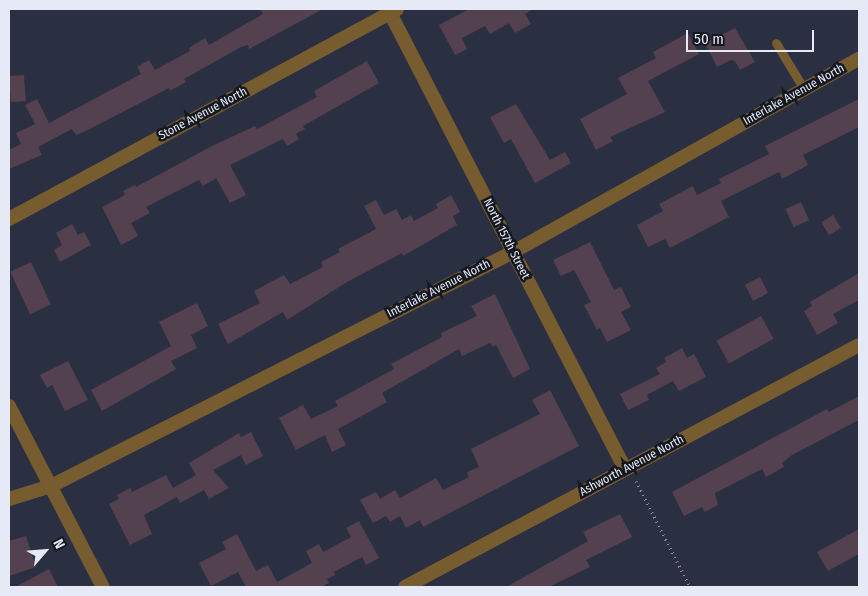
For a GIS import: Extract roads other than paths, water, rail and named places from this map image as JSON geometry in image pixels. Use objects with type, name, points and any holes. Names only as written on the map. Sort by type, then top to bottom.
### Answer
[{"type":"street","name":"Stone Avenue North","points":[[9,219],[392,10]]},
{"type":"street","name":"North 157th Street","points":[[392,10],[513,252],[627,468]]},
{"type":"street","name":"Interlake Avenue North","points":[[9,499],[51,486],[513,252],[859,59]]},
{"type":"street","name":"Ashworth Avenue North","points":[[405,587],[859,345]]},
{"type":"street","points":[[9,406],[103,587]]},
{"type":"lane","points":[[776,43],[804,89]]}]
